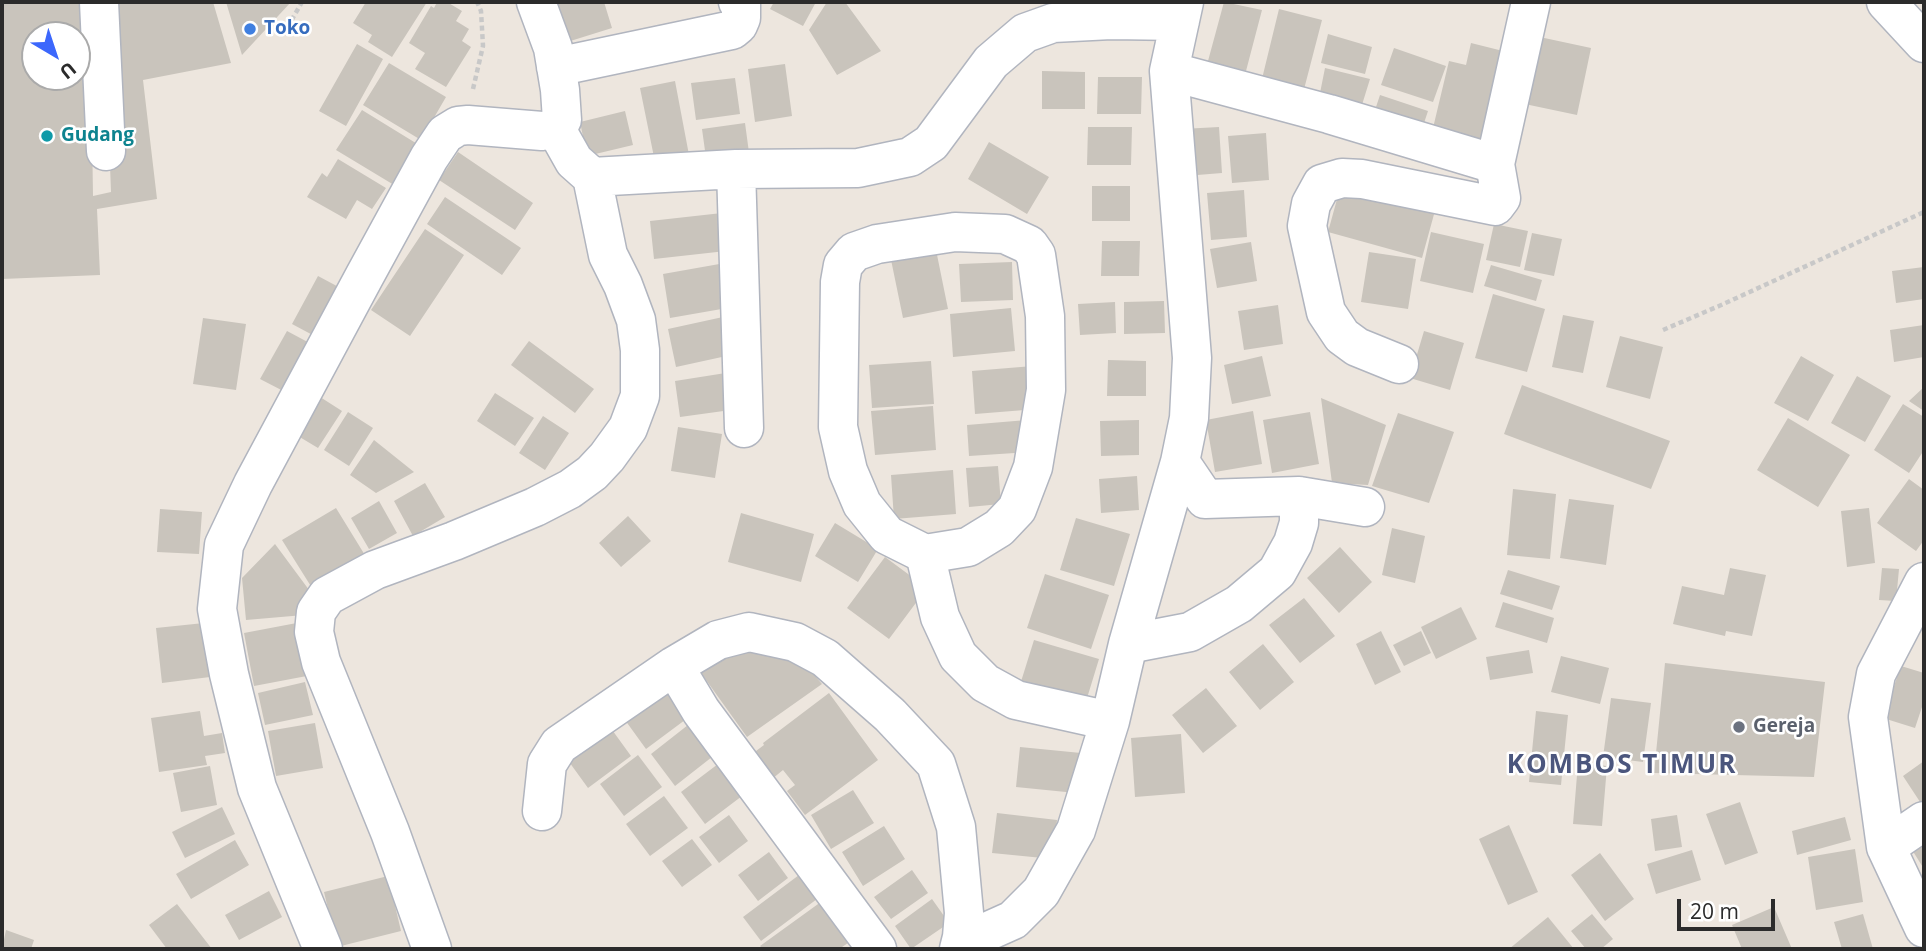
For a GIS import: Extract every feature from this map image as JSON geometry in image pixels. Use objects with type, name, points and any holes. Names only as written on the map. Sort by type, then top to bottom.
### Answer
[{"type":"street","points":[[99,2],[106,151]]},
{"type":"street","points":[[323,949],[257,788],[229,674],[217,608],[224,545],[253,484],[444,134],[458,126],[468,125],[542,131],[556,129],[562,120],[563,108],[553,48],[536,2]]},
{"type":"street","points":[[556,67],[732,30],[741,18],[741,4],[738,2]]},
{"type":"street","points":[[1399,364],[1357,347],[1342,336],[1326,312],[1307,226],[1311,204],[1322,184],[1342,178],[1362,179],[1495,206],[1501,198],[1496,164],[1531,2]]},
{"type":"street","points":[[1886,2],[1924,43]]},
{"type":"street","points":[[542,811],[547,764],[559,745],[674,666],[718,640],[749,632],[795,642],[825,658],[890,715],[936,764],[956,827],[964,912],[961,943],[1013,920],[1041,892],[1076,830],[1110,722],[1128,643],[1180,462],[1189,418],[1192,358],[1169,71],[1182,11],[1111,20],[1053,23],[1025,33],[991,62],[931,143],[910,157],[858,168],[736,169],[593,177]]},
{"type":"street","points":[[1169,71],[1329,114],[1496,164]]},
{"type":"street","points":[[432,949],[390,832],[321,662],[314,632],[316,612],[327,596],[375,570],[454,541],[535,507],[570,489],[592,473],[628,428],[640,396],[640,350],[636,320],[608,255],[593,177],[574,161],[556,129]]},
{"type":"street","points":[[736,169],[744,428]]},
{"type":"street","points":[[955,232],[1005,234],[1029,245],[1036,255],[1045,316],[1046,390],[1033,467],[1017,509],[999,528],[968,547],[925,554],[887,535],[862,504],[848,471],[838,426],[840,282],[843,265],[854,252],[877,244],[955,232]]},
{"type":"street","points":[[1180,462],[1205,499],[1299,496],[1365,507]]},
{"type":"street","points":[[1128,643],[1190,632],[1239,604],[1278,572],[1293,543],[1298,523],[1299,496]]},
{"type":"street","points":[[925,554],[940,617],[958,656],[985,682],[1016,700],[1110,722]]},
{"type":"street","points":[[1924,582],[1876,674],[1868,718],[1886,847],[1924,928]]},
{"type":"street","points":[[674,666],[701,711],[877,949]]},
{"type":"street","points":[[1886,847],[1924,821]]},
{"type":"path","points":[[284,36],[302,2]]},
{"type":"path","points":[[444,134],[475,87],[483,46],[481,11],[477,2]]},
{"type":"path","points":[[1663,330],[1924,212]]},
{"type":"building","name":"Gudang","points":[[2,2],[90,2],[90,21],[21,21],[21,91],[91,91],[91,67],[93,196],[111,192],[104,2],[213,2],[231,63],[143,80],[157,199],[97,209],[100,275],[2,279]]},
{"type":"building","name":"Toko","points":[[226,2],[291,2],[242,55]]},
{"type":"building","points":[[366,2],[427,2],[392,57],[368,42],[372,35],[353,23]]},
{"type":"building","points":[[437,2],[447,2],[462,11],[456,21],[469,29],[462,41],[471,47],[446,87],[415,69],[425,53],[409,43],[431,6],[434,8]]},
{"type":"building","points":[[550,2],[604,2],[612,28],[564,43]]},
{"type":"building","points":[[774,2],[816,2],[803,26],[770,9]]},
{"type":"building","points":[[827,2],[845,2],[881,51],[837,75],[809,30]]},
{"type":"building","points":[[1224,2],[1262,10],[1246,71],[1208,61]]},
{"type":"building","points":[[1279,9],[1322,20],[1302,97],[1260,87]]},
{"type":"building","points":[[1328,34],[1372,47],[1365,74],[1321,63]]},
{"type":"building","points":[[1535,36],[1591,48],[1577,115],[1520,103]]},
{"type":"building","points":[[1471,43],[1507,52],[1486,142],[1433,128],[1449,61],[1466,65]]},
{"type":"building","points":[[357,44],[383,59],[346,126],[319,111]]},
{"type":"building","points":[[1394,48],[1446,66],[1433,102],[1381,85]]},
{"type":"building","points":[[389,63],[446,97],[421,140],[363,105]]},
{"type":"building","points":[[785,64],[792,116],[755,122],[748,69]]},
{"type":"building","points":[[1325,68],[1370,79],[1361,108],[1319,98]]},
{"type":"building","points":[[1042,71],[1085,72],[1085,109],[1042,109]]},
{"type":"building","points":[[1098,77],[1142,77],[1141,114],[1097,114]]},
{"type":"building","points":[[735,78],[740,114],[696,120],[691,83]]},
{"type":"building","points":[[675,81],[689,155],[655,162],[640,88]]},
{"type":"building","points":[[1380,95],[1428,111],[1419,138],[1371,122]]},
{"type":"building","points":[[362,110],[419,145],[394,185],[336,150]]},
{"type":"building","points":[[625,111],[633,145],[587,156],[580,122]]},
{"type":"building","points":[[745,123],[750,160],[707,165],[702,129]]},
{"type":"building","points":[[1088,127],[1132,127],[1131,165],[1087,165]]},
{"type":"building","points":[[1219,127],[1222,173],[1185,176],[1182,129]]},
{"type":"building","points":[[1266,133],[1269,180],[1232,183],[1228,136]]},
{"type":"building","points":[[989,142],[1049,177],[1027,214],[968,179]]},
{"type":"building","points":[[458,152],[533,203],[515,230],[439,180]]},
{"type":"building","points":[[338,159],[386,188],[372,209],[357,200],[346,219],[307,197],[322,173],[327,177]]},
{"type":"building","points":[[1342,181],[1436,207],[1422,258],[1328,232]]},
{"type":"building","points":[[1092,186],[1130,186],[1130,221],[1092,221]]},
{"type":"building","points":[[1244,190],[1247,237],[1211,240],[1207,193]]},
{"type":"building","points":[[445,197],[521,248],[502,275],[427,224]]},
{"type":"building","points":[[722,213],[726,251],[654,259],[650,221]]},
{"type":"building","points":[[1494,224],[1528,231],[1520,267],[1486,260]]},
{"type":"building","points":[[425,229],[464,255],[410,336],[371,310]]},
{"type":"building","points":[[1431,232],[1484,244],[1473,293],[1420,281]]},
{"type":"building","points":[[1532,233],[1562,239],[1554,276],[1524,270]]},
{"type":"building","points":[[934,240],[948,309],[903,318],[889,250]]},
{"type":"building","points":[[1102,241],[1140,241],[1139,276],[1101,276]]},
{"type":"building","points":[[1251,242],[1257,281],[1217,288],[1210,249]]},
{"type":"building","points":[[1369,252],[1416,259],[1408,309],[1361,302]]},
{"type":"building","points":[[1012,262],[1013,300],[961,302],[959,264]]},
{"type":"building","points":[[725,263],[733,307],[670,318],[663,274]]},
{"type":"building","points":[[1491,265],[1542,280],[1536,301],[1484,286]]},
{"type":"building","points":[[1924,267],[1924,299],[1896,303],[1892,271]]},
{"type":"building","points":[[318,276],[348,292],[322,340],[292,324]]},
{"type":"building","points":[[1493,294],[1545,309],[1527,372],[1475,358]]},
{"type":"building","points":[[1164,301],[1165,333],[1124,334],[1124,302]]},
{"type":"building","points":[[1115,302],[1116,333],[1080,335],[1078,304]]},
{"type":"building","points":[[1278,305],[1283,344],[1244,350],[1238,311]]},
{"type":"building","points":[[1011,308],[1015,351],[953,357],[950,314]]},
{"type":"building","points":[[1563,315],[1594,321],[1583,373],[1552,367]]},
{"type":"building","points":[[723,317],[731,355],[676,367],[668,329]]},
{"type":"building","points":[[203,318],[246,324],[236,390],[193,384]]},
{"type":"building","points":[[1924,325],[1924,357],[1894,362],[1890,330]]},
{"type":"building","points":[[287,331],[317,347],[291,395],[260,379]]},
{"type":"building","points":[[1424,331],[1464,343],[1450,390],[1410,378]]},
{"type":"building","points":[[1620,336],[1663,347],[1650,399],[1606,387]]},
{"type":"building","points":[[529,341],[594,389],[575,413],[511,365]]},
{"type":"building","points":[[1262,356],[1271,396],[1232,404],[1224,365]]},
{"type":"building","points":[[1801,356],[1834,375],[1808,421],[1774,403]]},
{"type":"building","points":[[1108,360],[1146,361],[1146,396],[1107,396]]},
{"type":"building","points":[[931,361],[934,404],[872,408],[869,365]]},
{"type":"building","points":[[1033,366],[1037,409],[975,414],[972,371]]},
{"type":"building","points":[[732,372],[738,409],[680,417],[675,381]]},
{"type":"building","points":[[1857,376],[1891,396],[1865,442],[1831,423]]},
{"type":"building","points":[[1522,385],[1670,441],[1651,489],[1504,434]]},
{"type":"building","points":[[1924,387],[1924,411],[1909,401]]},
{"type":"building","points":[[495,393],[534,418],[515,446],[477,421]]},
{"type":"building","points":[[317,395],[342,411],[318,448],[293,433]]},
{"type":"building","points":[[1321,398],[1386,425],[1368,485],[1332,483]]},
{"type":"building","points":[[1903,404],[1924,417],[1924,450],[1909,473],[1874,450]]},
{"type":"building","points":[[933,406],[936,450],[875,455],[871,411]]},
{"type":"building","points":[[1253,411],[1262,464],[1215,472],[1206,420]]},
{"type":"building","points":[[348,412],[373,428],[349,466],[324,450]]},
{"type":"building","points":[[1310,412],[1319,464],[1272,473],[1263,420]]},
{"type":"building","points":[[1398,413],[1454,432],[1429,503],[1372,486]]},
{"type":"building","points":[[543,416],[569,433],[545,470],[519,453]]},
{"type":"building","points":[[1788,418],[1850,455],[1818,507],[1757,470]]},
{"type":"building","points":[[1027,420],[1030,452],[969,456],[967,425]]},
{"type":"building","points":[[1139,420],[1139,455],[1101,456],[1100,421]]},
{"type":"building","points":[[678,427],[722,434],[715,478],[671,471]]},
{"type":"building","points":[[374,440],[414,472],[376,493],[350,475]]},
{"type":"building","points":[[998,466],[1001,504],[969,507],[966,468]]},
{"type":"building","points":[[953,470],[956,514],[894,519],[891,475]]},
{"type":"building","points":[[1137,476],[1139,510],[1101,513],[1099,479]]},
{"type":"building","points":[[1909,479],[1924,490],[1924,540],[1916,551],[1877,523]]},
{"type":"building","points":[[425,483],[445,517],[413,536],[394,501]]},
{"type":"building","points":[[1513,489],[1556,494],[1550,559],[1507,555]]},
{"type":"building","points":[[1569,499],[1614,505],[1606,565],[1560,558]]},
{"type":"building","points":[[379,501],[397,533],[369,549],[351,518]]},
{"type":"building","points":[[336,508],[371,565],[317,596],[282,540]]},
{"type":"building","points":[[1869,508],[1875,563],[1847,567],[1841,511]]},
{"type":"building","points":[[160,509],[202,512],[199,554],[157,552]]},
{"type":"building","points":[[741,513],[814,534],[801,582],[728,562]]},
{"type":"building","points":[[628,516],[651,541],[621,567],[599,543]]},
{"type":"building","points":[[1076,518],[1130,534],[1114,586],[1060,570]]},
{"type":"building","points":[[835,523],[878,549],[858,582],[815,556]]},
{"type":"building","points":[[1392,528],[1425,536],[1415,583],[1382,575]]},
{"type":"building","points":[[275,544],[315,598],[304,615],[246,620],[242,578]]},
{"type":"building","points":[[1340,547],[1372,582],[1339,613],[1307,578]]},
{"type":"building","points":[[885,557],[927,588],[889,639],[847,608]]},
{"type":"building","points":[[1730,568],[1766,575],[1752,636],[1726,631],[1725,636],[1673,624],[1682,586],[1724,595]]},
{"type":"building","points":[[1882,568],[1899,569],[1896,601],[1879,600]]},
{"type":"building","points":[[1508,570],[1560,586],[1552,610],[1500,594]]},
{"type":"building","points":[[1045,574],[1109,595],[1091,649],[1027,628]]},
{"type":"building","points":[[1304,598],[1335,636],[1300,663],[1269,625]]},
{"type":"building","points":[[1503,602],[1554,618],[1547,643],[1495,627]]},
{"type":"building","points":[[1461,607],[1477,639],[1436,659],[1421,627]]},
{"type":"building","points":[[302,622],[312,675],[254,686],[244,633]]},
{"type":"building","points":[[204,623],[210,677],[162,683],[156,628]]},
{"type":"building","points":[[1381,631],[1401,672],[1375,685],[1356,644]]},
{"type":"building","points":[[1421,631],[1431,653],[1404,666],[1393,645]]},
{"type":"building","points":[[751,638],[789,646],[822,684],[747,737],[701,673]]},
{"type":"building","points":[[1034,640],[1099,659],[1084,708],[1019,688]]},
{"type":"building","points":[[1263,644],[1294,682],[1260,710],[1229,672]]},
{"type":"building","points":[[1529,650],[1533,673],[1490,680],[1486,657]]},
{"type":"building","points":[[1561,656],[1609,668],[1600,704],[1551,692]]},
{"type":"building","name":"Gereja","points":[[1665,663],[1825,682],[1814,777],[1654,773]]},
{"type":"building","points":[[1901,666],[1924,673],[1924,701],[1915,728],[1883,718]]},
{"type":"building","points":[[305,682],[313,715],[265,725],[258,693]]},
{"type":"building","points":[[668,688],[689,717],[646,749],[625,720]]},
{"type":"building","points":[[1206,688],[1237,726],[1203,753],[1172,715]]},
{"type":"building","points":[[829,693],[878,760],[805,815],[787,791],[795,785],[783,770],[772,779],[752,754]]},
{"type":"building","points":[[1611,698],[1651,703],[1643,762],[1603,757]]},
{"type":"building","points":[[200,711],[204,736],[222,733],[225,753],[205,756],[207,765],[159,772],[151,718]]},
{"type":"building","points":[[1536,711],[1568,715],[1561,785],[1529,782]]},
{"type":"building","points":[[315,723],[323,768],[276,776],[268,731]]},
{"type":"building","points":[[688,725],[712,757],[675,786],[651,754]]},
{"type":"building","points":[[610,727],[631,756],[588,788],[567,759]]},
{"type":"building","points":[[1181,734],[1185,793],[1135,797],[1131,738]]},
{"type":"building","points":[[1020,747],[1081,753],[1076,793],[1016,787]]},
{"type":"building","points":[[638,755],[662,787],[624,816],[600,784]]},
{"type":"building","points":[[1924,761],[1924,808],[1903,776]]},
{"type":"building","points":[[1578,763],[1607,766],[1602,826],[1573,824]]},
{"type":"building","points":[[718,764],[742,796],[705,824],[681,792]]},
{"type":"building","points":[[210,766],[217,805],[181,812],[173,773]]},
{"type":"building","points":[[853,790],[874,823],[831,849],[811,815]]},
{"type":"building","points":[[664,796],[688,828],[650,856],[626,824]]},
{"type":"building","points":[[1740,802],[1758,853],[1725,865],[1706,814]]},
{"type":"building","points":[[222,807],[235,834],[185,858],[172,832]]},
{"type":"building","points":[[997,813],[1057,820],[1053,859],[992,853]]},
{"type":"building","points":[[729,815],[748,841],[719,863],[699,837]]},
{"type":"building","points":[[1677,815],[1682,847],[1655,851],[1651,819]]},
{"type":"building","points":[[1845,817],[1851,840],[1797,855],[1792,831]]},
{"type":"building","points":[[1509,825],[1538,892],[1508,905],[1479,839]]},
{"type":"building","points":[[884,826],[905,859],[863,886],[842,852]]},
{"type":"building","points":[[1924,836],[1924,869],[1909,845]]},
{"type":"building","points":[[692,839],[712,865],[682,887],[662,861]]},
{"type":"building","points":[[235,840],[249,865],[191,899],[176,874]]},
{"type":"building","points":[[1855,849],[1863,902],[1816,910],[1808,857]]},
{"type":"building","points":[[1692,850],[1701,880],[1656,894],[1647,864]]},
{"type":"building","points":[[769,852],[788,878],[758,901],[738,875]]},
{"type":"building","points":[[1600,853],[1634,899],[1605,921],[1571,875]]},
{"type":"building","points":[[912,870],[928,893],[891,919],[874,897]]},
{"type":"building","points":[[803,872],[821,896],[761,941],[743,917]]},
{"type":"building","points":[[388,876],[401,931],[337,947],[324,892]]},
{"type":"building","points":[[269,891],[282,917],[239,940],[225,915]]},
{"type":"building","points":[[825,899],[854,939],[839,949],[763,949],[760,946]]},
{"type":"building","points":[[932,899],[949,923],[911,949],[895,926]]},
{"type":"building","points":[[177,904],[212,949],[167,949],[149,925]]},
{"type":"building","points":[[1774,907],[1792,949],[1742,949],[1732,925]]},
{"type":"building","points":[[1592,914],[1613,939],[1601,949],[1586,949],[1571,931]]},
{"type":"building","points":[[1863,914],[1873,949],[1842,949],[1834,922]]},
{"type":"building","points":[[1548,917],[1574,949],[1509,949]]},
{"type":"building","points":[[6,930],[34,940],[31,949],[2,949]]},
{"type":"place","name":"Toko","points":[[250,29]]},
{"type":"place","name":"Gudang","points":[[47,136]]},
{"type":"place","name":"Gereja","points":[[1739,727]]},
{"type":"district","name":"KOMBOS TIMUR","points":[[1622,766]]}]
